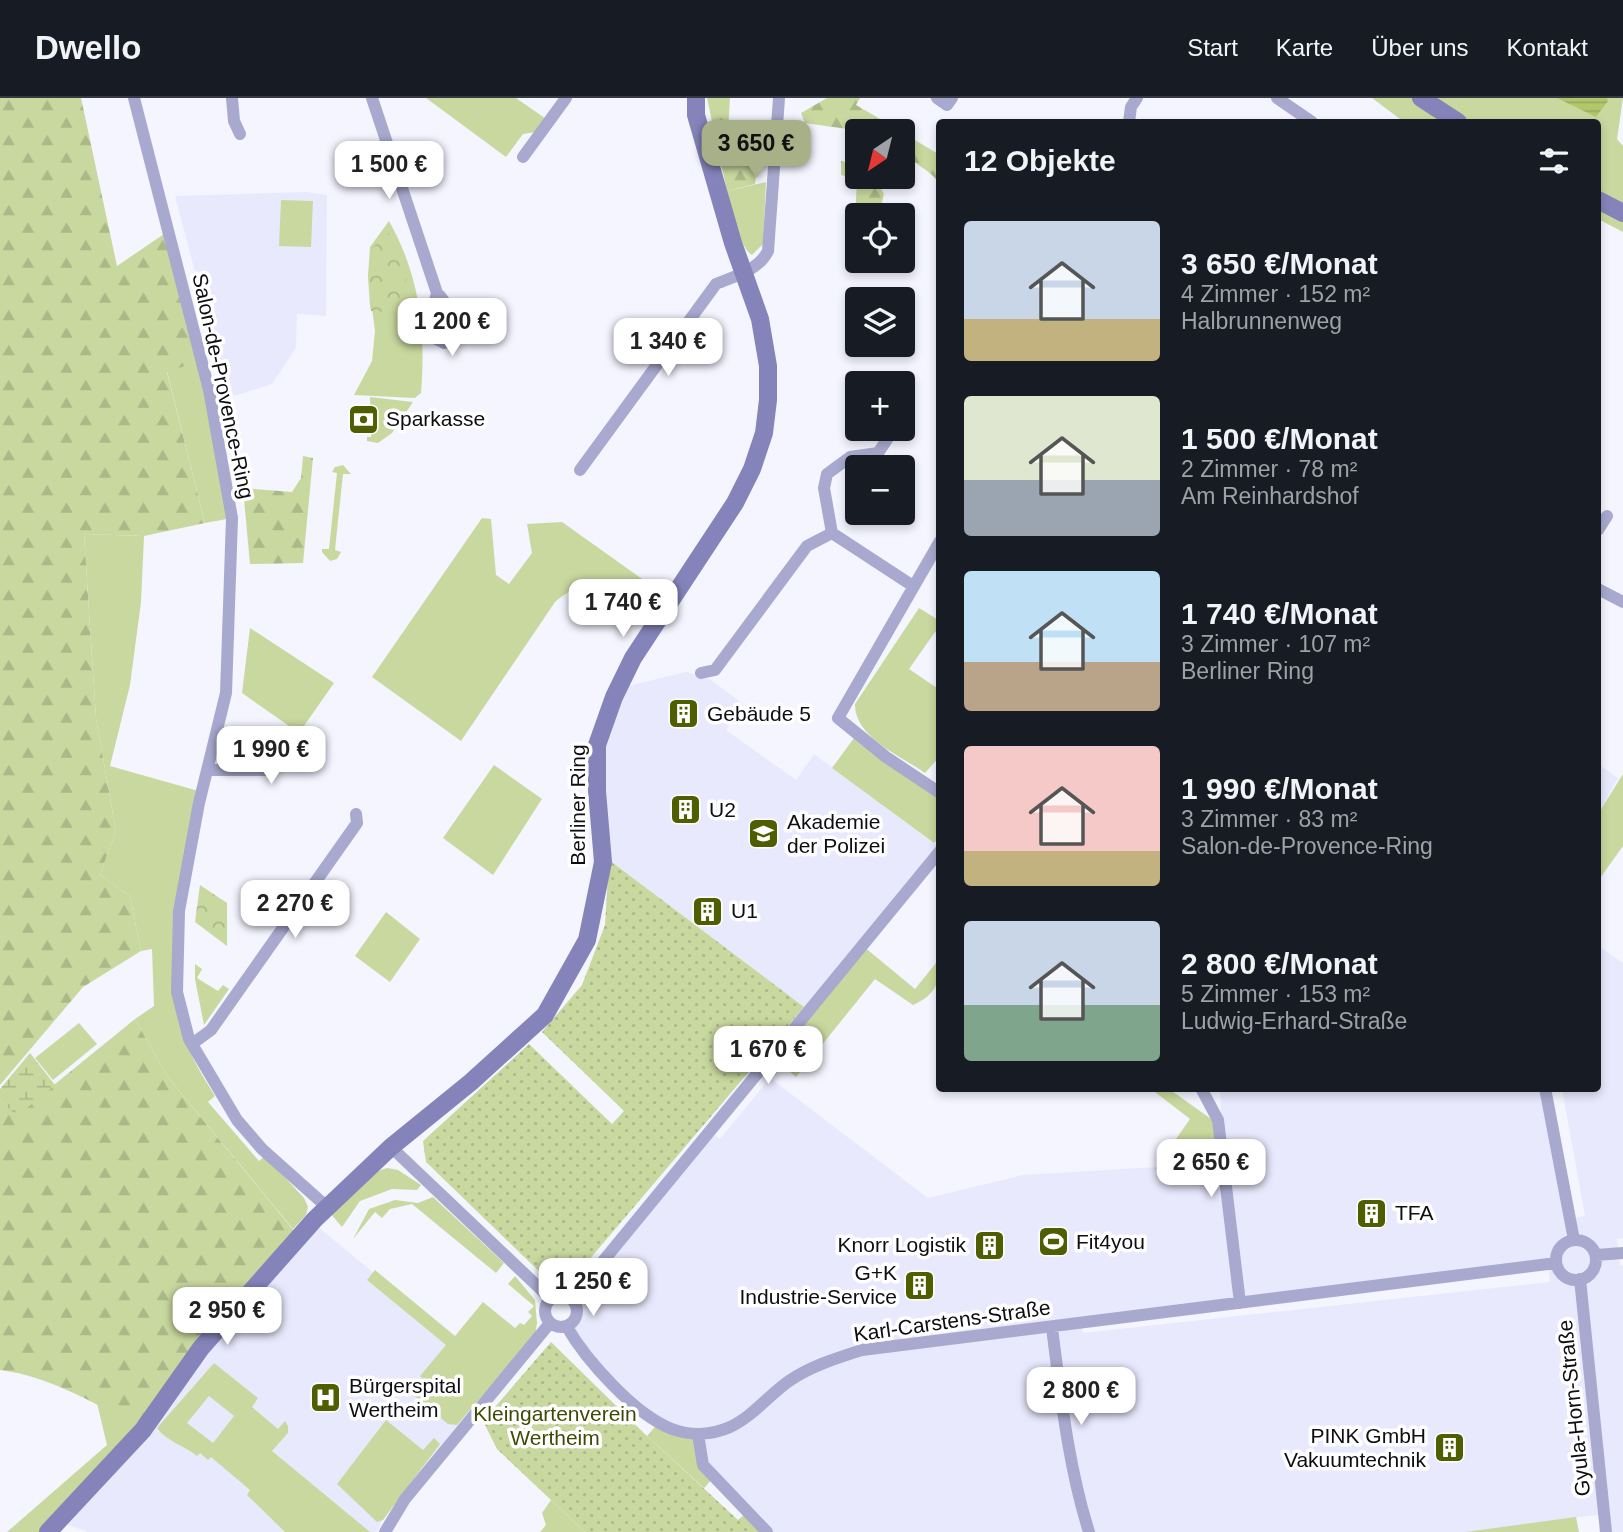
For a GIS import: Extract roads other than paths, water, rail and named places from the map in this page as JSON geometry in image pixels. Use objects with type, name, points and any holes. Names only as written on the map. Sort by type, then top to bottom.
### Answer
[{"type":"street","name":"Salon-de-Provence-Ring","points":[[134,98],[209,390],[232,518],[226,693],[199,803],[179,911],[177,992],[192,1044],[237,1120],[262,1149],[327,1207]]},
{"type":"street","points":[[232,98],[234,121],[240,134]]},
{"type":"street","points":[[372,98],[437,293]]},
{"type":"street","points":[[523,157],[566,98]]},
{"type":"street","name":"Berliner Ring","points":[[48,1532],[143,1430],[201,1348],[327,1207],[391,1147],[471,1082],[545,1015],[587,940],[603,862],[597,791],[597,745],[614,696],[633,659],[735,503],[752,469],[764,433],[768,400],[766,355],[760,319],[733,243],[696,115],[696,98]]},
{"type":"street","points":[[580,470],[716,284],[745,272],[764,260],[768,251],[779,98]]},
{"type":"street","points":[[937,98],[947,104],[951,98]]},
{"type":"street","points":[[1129,119],[1131,107],[1137,98]]},
{"type":"street","points":[[1277,98],[1308,119]]},
{"type":"street","points":[[1421,98],[1453,119]]},
{"type":"street","points":[[1601,202],[1623,213]]},
{"type":"street","points":[[886,441],[878,453],[850,457],[827,474],[824,488],[832,533],[913,586]]},
{"type":"street","points":[[1601,525],[1607,516]]},
{"type":"street","points":[[701,673],[715,670],[807,546],[832,533]]},
{"type":"street","points":[[936,548],[838,718],[886,757],[936,790]]},
{"type":"street","points":[[1601,591],[1623,602]]},
{"type":"street","points":[[208,770],[267,770],[306,737],[316,733]]},
{"type":"street","points":[[192,1044],[207,1035],[358,823],[356,814]]},
{"type":"street","points":[[572,1299],[936,857]]},
{"type":"street","points":[[1203,1092],[1218,1120],[1240,1303]]},
{"type":"street","points":[[1546,1092],[1574,1240]]},
{"type":"street","points":[[391,1147],[551,1299]]},
{"type":"street","points":[[1574,1240],[1590,1245],[1595,1255],[1593,1270],[1580,1279],[1564,1275],[1556,1263],[1562,1246],[1574,1240]]},
{"type":"street","points":[[1595,1255],[1623,1252]]},
{"type":"street","name":"Karl-Carstens-Straße","points":[[566,1327],[582,1352],[639,1408],[672,1429],[698,1433],[728,1427],[790,1380],[811,1368],[862,1350],[1556,1263]]},
{"type":"street","name":"Gyula-Horn-Straße","points":[[1580,1279],[1606,1532]]},
{"type":"street","points":[[562,1295],[572,1299],[577,1313],[574,1321],[566,1327],[556,1327],[545,1312],[551,1299],[562,1295]]},
{"type":"street","points":[[385,1532],[405,1499],[550,1322]]},
{"type":"street","points":[[1052,1328],[1069,1460],[1089,1532]]},
{"type":"street","points":[[698,1433],[703,1465],[767,1532]]},
{"type":"place","name":"Sparkasse","points":[[363,419]]},
{"type":"place","name":"Gebäude 5","points":[[684,714]]},
{"type":"place","name":"U2","points":[[686,810]]},
{"type":"place","name":"Akademie der Polizei","points":[[764,834]]},
{"type":"place","name":"U1","points":[[708,911]]},
{"type":"place","name":"TFA","points":[[1372,1213]]},
{"type":"place","name":"Fit4you","points":[[1053,1242]]},
{"type":"place","name":"Knorr Logistik","points":[[989,1245]]},
{"type":"place","name":"G+K Industrie-Service","points":[[920,1285]]},
{"type":"place","name":"Bürgerspital Wertheim","points":[[326,1398]]},
{"type":"place","name":"PINK GmbH Vakuumtechnik","points":[[1449,1448]]},
{"type":"park label","name":"Kleingartenverein Wertheim","points":[[555,1426]]}]
